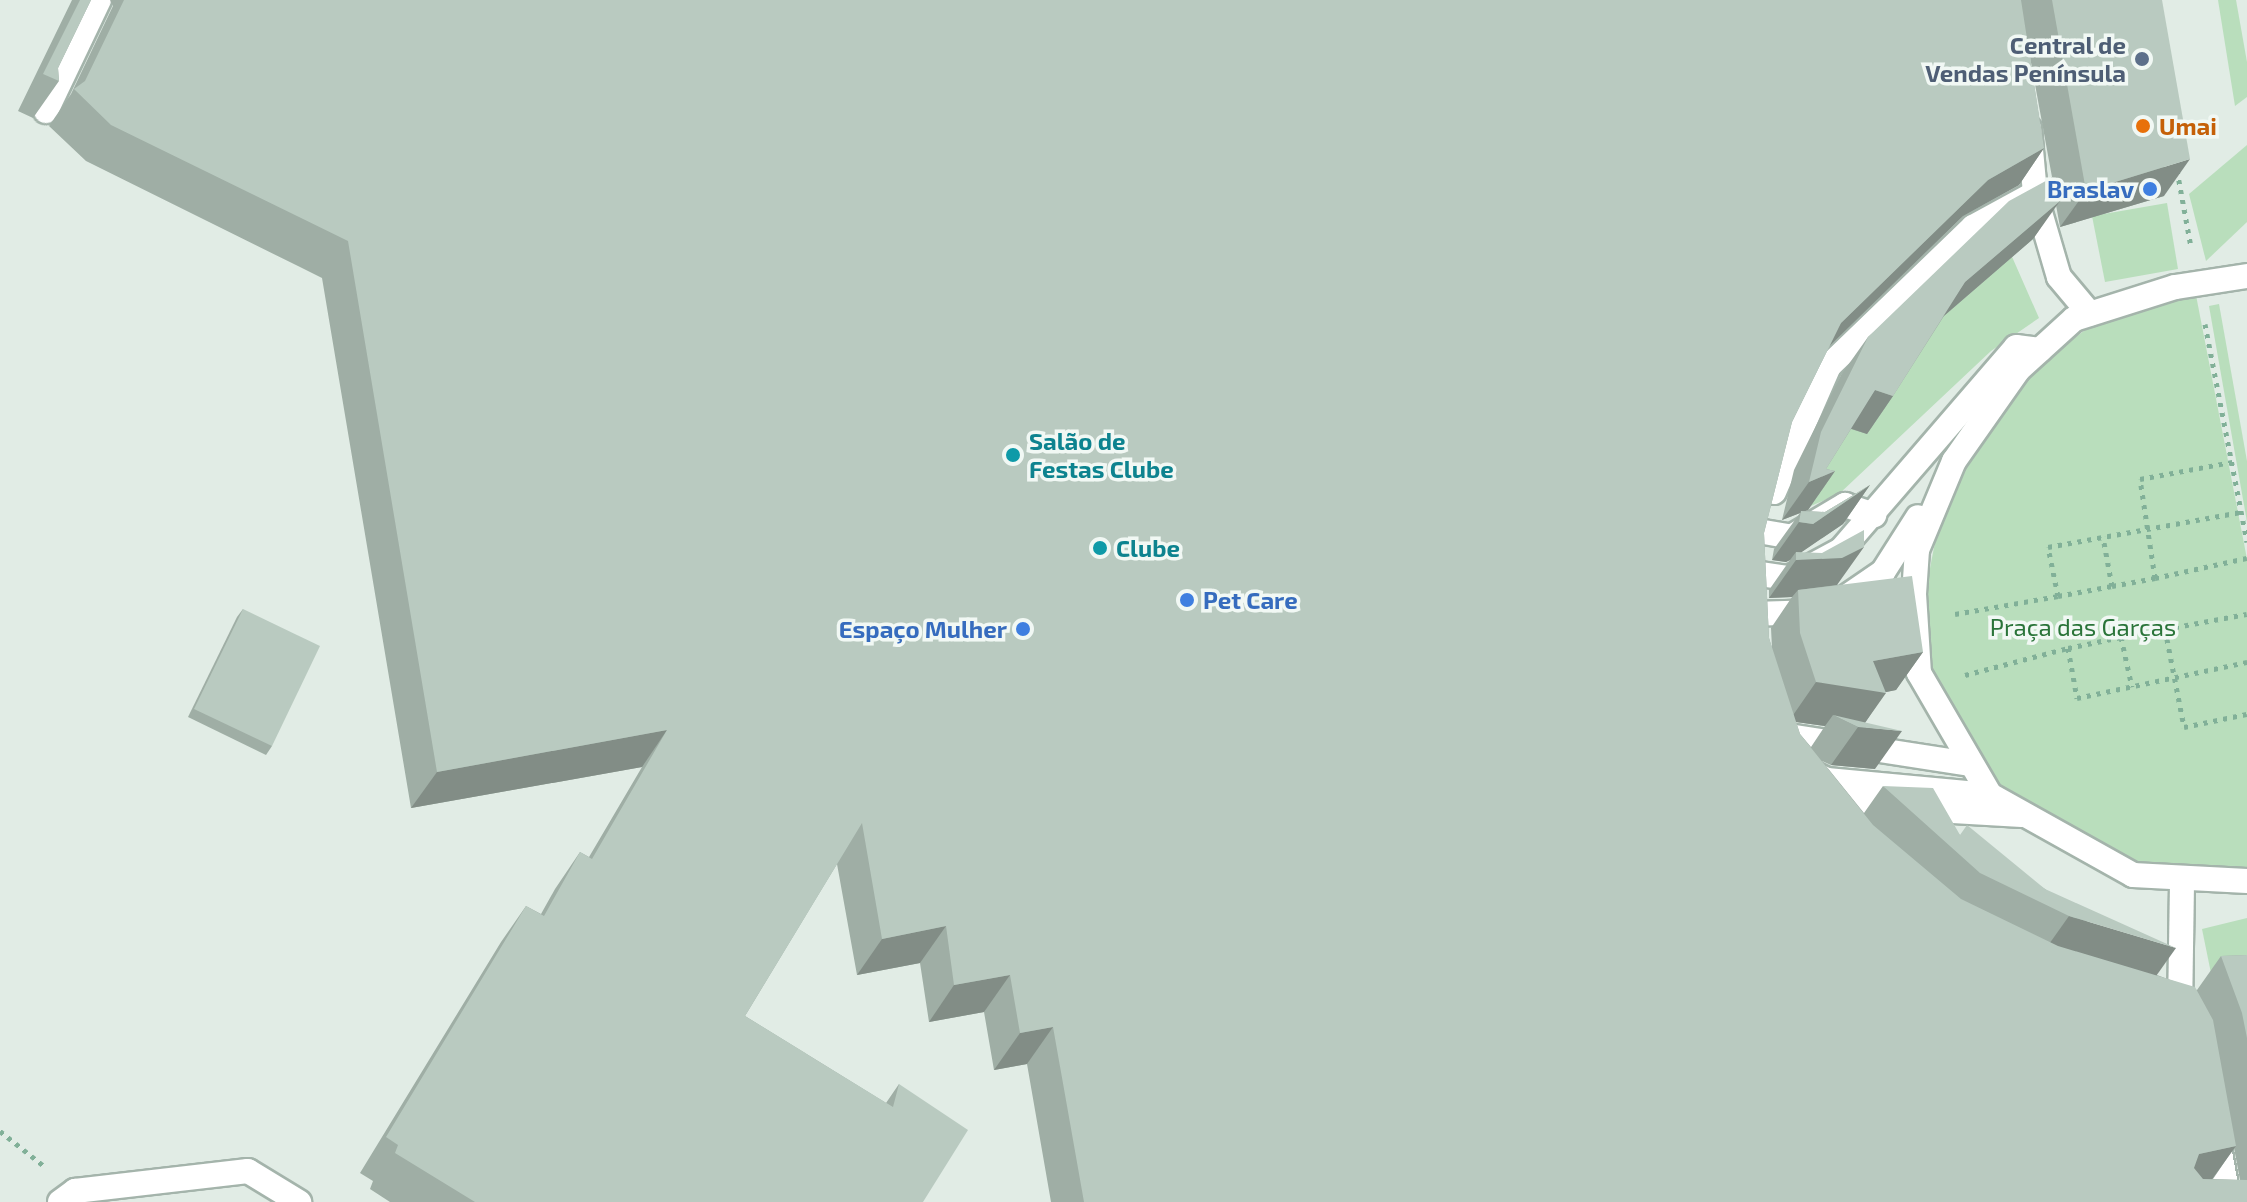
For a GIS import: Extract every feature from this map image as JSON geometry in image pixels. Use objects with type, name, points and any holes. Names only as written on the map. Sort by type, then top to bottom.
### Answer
[{"type":"street","points":[[46,111],[99,0]]},
{"type":"street","points":[[2022,94],[2035,193],[2059,277],[2090,314]]},
{"type":"street","points":[[2035,193],[1973,227],[1829,366],[1780,465],[1753,573],[1751,625],[1819,611],[1874,579],[1954,461],[2040,350],[2090,314],[2175,287],[2247,276]]},
{"type":"street","points":[[1753,573],[1789,578],[1841,550],[2016,347],[2040,350]]},
{"type":"street","points":[[1954,461],[1917,550],[1914,622],[1924,686],[1990,795]]},
{"type":"street","points":[[1764,532],[1791,537],[1845,505],[1874,515]]},
{"type":"street","points":[[1766,706],[1786,761],[1840,829]]},
{"type":"street","points":[[1776,734],[1970,764]]},
{"type":"street","points":[[1786,761],[1827,780],[1990,795],[2133,875],[2182,880],[2247,881]]},
{"type":"street","points":[[1815,797],[1845,809],[2026,815]]},
{"type":"street","points":[[2177,1015],[2182,880]]},
{"type":"street","points":[[2212,1110],[2221,1199]]},
{"type":"street","points":[[60,1202],[75,1191],[248,1171],[299,1202]]},
{"type":"path","points":[[2155,578],[2140,479],[2232,462]]},
{"type":"path","points":[[2058,596],[2048,547],[2241,512]]},
{"type":"path","points":[[2103,537],[2112,586]]},
{"type":"path","points":[[1914,622],[2247,558]]},
{"type":"path","points":[[1924,686],[2068,648],[2247,614]]},
{"type":"path","points":[[2165,629],[2184,727],[2247,714]]},
{"type":"path","points":[[2121,637],[2132,687]]},
{"type":"path","points":[[2068,648],[2077,698],[2247,662]]},
{"type":"green space","points":[[2218,0],[2236,0],[2247,62],[2247,97],[2235,106]]},
{"type":"green space","points":[[2247,145],[2247,222],[2206,261],[2189,194]]},
{"type":"green space","points":[[2167,203],[2178,269],[2105,282],[2092,216]]},
{"type":"green space","points":[[2002,234],[2039,318],[1991,351],[1839,494],[1792,514],[1794,473],[1839,379],[1904,304]]},
{"type":"green space","name":"Praça das Garças","points":[[2195,290],[2247,559],[2247,868],[2130,863],[1993,786],[1915,645],[1938,527],[1962,468],[1999,412],[2044,361],[2097,321]]},
{"type":"green space","points":[[2219,304],[2247,461],[2247,522],[2209,306]]},
{"type":"green space","points":[[2247,918],[2247,988],[2215,993],[2202,929]]},
{"type":"building","points":[[80,0],[91,0],[58,68],[59,81],[43,74]]},
{"type":"building","points":[[124,0],[2021,0],[2044,148],[1988,180],[1841,323],[1792,422],[1764,533],[1769,638],[1800,734],[1873,825],[1961,899],[2058,946],[2195,987],[2213,1020],[2236,1146],[2199,1154],[2194,1168],[2203,1179],[2247,1180],[2247,1202],[1084,1202],[1053,1027],[1020,1033],[1010,975],[954,985],[946,926],[882,939],[862,823],[745,1016],[893,1107],[899,1084],[968,1130],[923,1202],[475,1202],[395,1153],[398,1145],[386,1137],[526,906],[544,916],[580,852],[592,859],[667,730],[437,772],[348,241],[111,125],[74,89],[85,81]]},
{"type":"building","points":[[2052,0],[2162,0],[2190,159],[2086,191]]},
{"type":"building","points":[[2053,177],[2060,201],[1965,282],[1893,396],[1875,390],[1826,469],[1835,471],[1809,482],[1821,432],[1868,337],[2009,201]]},
{"type":"building","points":[[1870,485],[1813,524],[1799,522],[1801,511],[1825,512]]},
{"type":"building","points":[[1864,530],[1864,547],[1842,558],[1796,560],[1796,552],[1822,553]]},
{"type":"building","points":[[1912,576],[1923,652],[1873,661],[1886,693],[1816,682],[1800,633],[1798,590]]},
{"type":"building","points":[[243,609],[320,646],[272,746],[194,709]]},
{"type":"building","points":[[1833,715],[1902,731],[1858,727]]},
{"type":"building","points":[[1883,786],[1933,788],[1960,835],[1967,825],[2045,889],[2176,948],[2069,916],[1980,873]]},
{"type":"building","points":[[2247,955],[2247,1038],[2242,1013],[2221,956]]},
{"type":"place","name":"Central de Vendas Península","points":[[2142,59]]},
{"type":"place","name":"Umai","points":[[2143,126]]},
{"type":"place","name":"Braslav","points":[[2150,189]]},
{"type":"place","name":"Salão de Festas Clube","points":[[1013,455]]},
{"type":"place","name":"Clube","points":[[1100,548]]},
{"type":"place","name":"Pet Care","points":[[1187,600]]},
{"type":"place","name":"Espaço Mulher","points":[[1023,629]]}]
